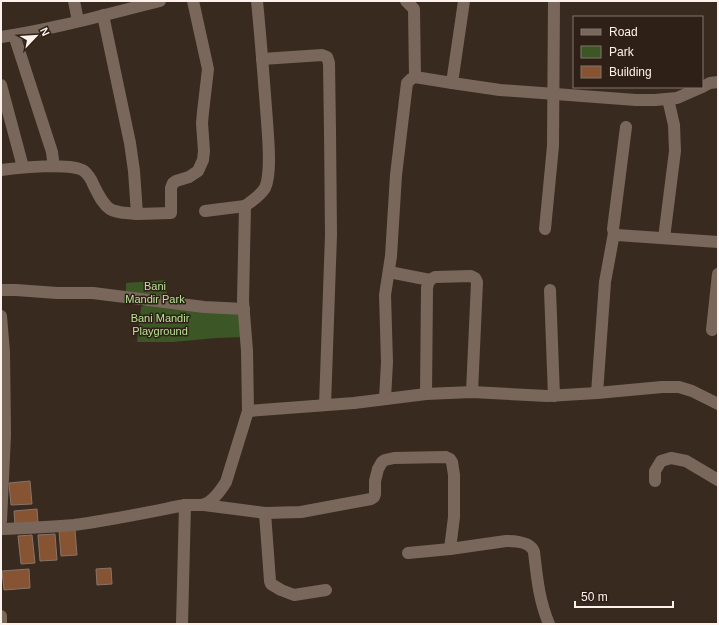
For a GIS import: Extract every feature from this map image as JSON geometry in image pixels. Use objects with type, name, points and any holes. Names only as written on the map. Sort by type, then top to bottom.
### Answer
[{"type":"street","points":[[74,1],[78,21]]},
{"type":"street","points":[[1,37],[78,21],[160,1]]},
{"type":"street","points":[[1,170],[23,167],[53,166],[75,168],[86,173],[104,204],[116,212],[137,214],[171,212],[171,188],[173,183],[189,178],[198,171],[203,160],[204,151],[202,123],[208,69],[193,1]]},
{"type":"street","points":[[205,211],[244,206],[260,195],[265,188],[267,180],[269,159],[257,1]]},
{"type":"street","points":[[406,1],[414,9],[415,77]]},
{"type":"street","points":[[452,83],[464,1]]},
{"type":"street","points":[[545,229],[552,160],[554,1]]},
{"type":"street","points":[[103,15],[130,143],[134,171],[137,214]]},
{"type":"street","points":[[14,35],[52,152],[53,166]]},
{"type":"street","points":[[262,59],[322,55],[327,58],[329,63],[331,235],[325,405]]},
{"type":"street","points":[[385,399],[387,362],[386,295],[391,256],[396,175],[407,83],[410,79],[415,77],[500,90],[636,100],[677,98],[700,88]]},
{"type":"street","points":[[703,86],[710,83],[718,82]]},
{"type":"street","points":[[1,85],[23,167]]},
{"type":"street","points":[[664,238],[675,151],[674,125],[668,99]]},
{"type":"street","points":[[597,394],[605,282],[614,234],[613,229],[626,127]]},
{"type":"street","points":[[204,505],[215,497],[226,482],[248,412],[247,351],[244,309],[244,206]]},
{"type":"street","points":[[614,234],[718,242]]},
{"type":"street","points":[[389,272],[430,280]]},
{"type":"street","points":[[712,330],[718,274]]},
{"type":"street","points":[[426,394],[427,288],[428,282],[435,277],[471,276],[475,278],[477,282],[472,392]]},
{"type":"street","points":[[1,290],[93,293],[204,308],[244,309]]},
{"type":"street","points":[[550,290],[554,396]]},
{"type":"street","points":[[1,316],[4,352],[5,435],[1,521]]},
{"type":"street","points":[[248,412],[354,403],[426,394],[472,392],[554,396],[597,394],[662,387],[679,387],[692,391],[718,404]]},
{"type":"street","points":[[1,529],[76,524],[186,505],[204,505],[265,513],[301,512],[371,499],[375,494],[378,469],[385,460],[394,458],[446,457],[452,462],[454,475],[454,517],[450,549]]},
{"type":"street","points":[[655,481],[655,471],[661,462],[672,458],[686,461],[718,480]]},
{"type":"street","points":[[182,624],[186,505]]},
{"type":"street","points":[[265,513],[271,584],[294,595],[326,590]]},
{"type":"street","points":[[408,553],[506,541],[512,541],[530,546],[533,548],[534,552],[539,594],[549,624]]},
{"type":"street","points":[[1,616],[1,624]]},
{"type":"green space","name":"Bani Mandir Playground","points":[[166,280],[167,297],[244,309],[244,337],[173,342],[137,342],[141,307],[147,304],[126,303],[126,283]]},
{"type":"building","points":[[30,481],[32,504],[11,505],[9,483]]},
{"type":"building","points":[[37,509],[38,523],[15,525],[14,511]]},
{"type":"building","points":[[75,530],[77,555],[61,556],[59,531]]},
{"type":"building","points":[[55,534],[57,560],[40,561],[38,535]]},
{"type":"building","points":[[32,535],[35,563],[21,564],[18,536]]},
{"type":"building","points":[[111,568],[112,584],[97,585],[96,569]]},
{"type":"building","points":[[29,569],[30,588],[4,590],[2,571]]},
{"type":"park label","name":"Bani Mandir Park","points":[[155,292]]}]
